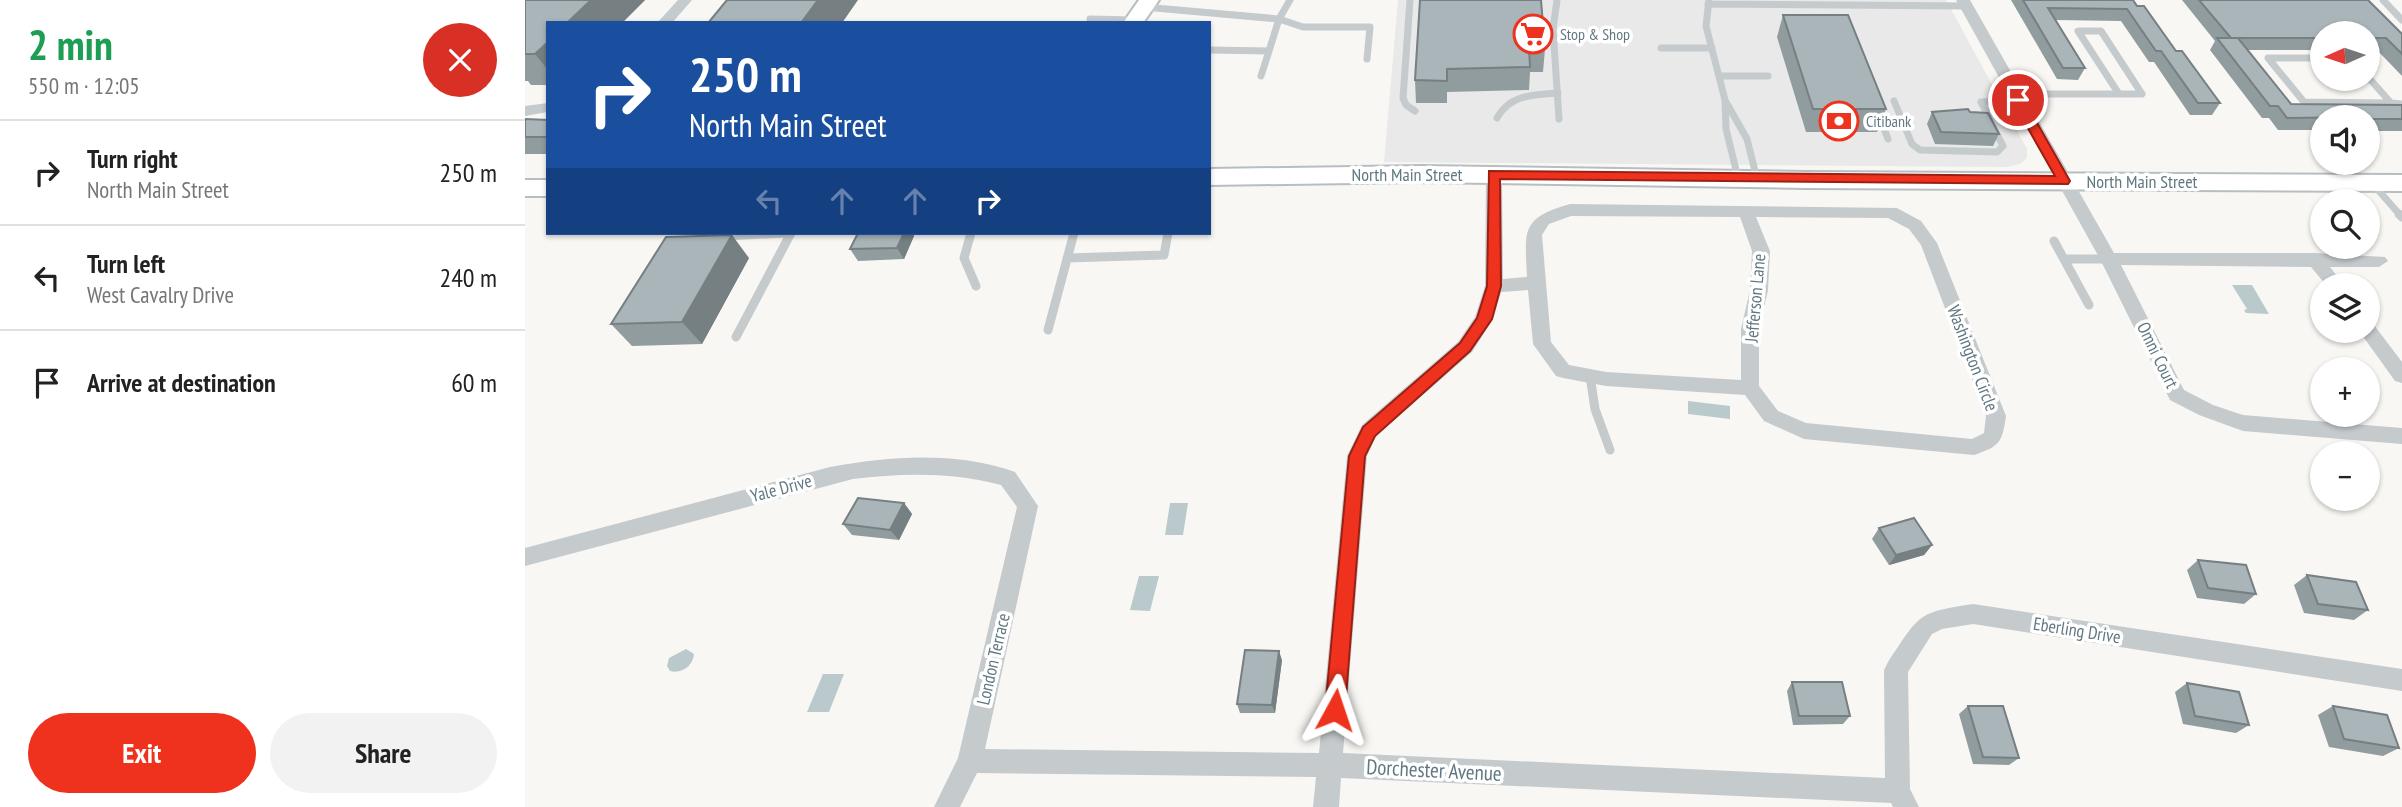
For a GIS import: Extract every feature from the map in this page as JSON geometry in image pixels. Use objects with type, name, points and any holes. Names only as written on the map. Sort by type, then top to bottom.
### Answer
[{"type":"street","points":[[666,21],[685,0]]},
{"type":"street","name":"Omni Court","points":[[1964,3],[2109,259],[2178,395],[2206,410],[2243,423],[2402,436]]},
{"type":"street","points":[[525,111],[546,107]]},
{"type":"street","points":[[1326,807],[1357,456],[1369,431],[1465,347],[1484,319],[1494,286],[1493,174]]},
{"type":"street","name":"North Main Street","points":[[1211,177],[1493,174],[1748,179],[2402,183]]},
{"type":"street","name":"Washington Circle","points":[[1570,210],[1747,211],[1891,212],[1915,225],[1929,243],[1996,416],[1993,438],[1974,447],[1804,431],[1771,416],[1750,388],[1590,376],[1563,371],[1542,344],[1534,235],[1543,220],[1570,210]]},
{"type":"street","name":"Jefferson Lane","points":[[1747,211],[1761,251],[1759,290],[1750,329],[1750,388]]},
{"type":"street","points":[[2109,259],[2310,259]]},
{"type":"street","points":[[2315,259],[2379,261]]},
{"type":"street","points":[[2315,259],[2326,273]]},
{"type":"street","points":[[1494,286],[1536,283]]},
{"type":"street","points":[[2378,343],[2402,376]]},
{"type":"street","name":"Yale Drive","points":[[525,557],[830,475],[876,466],[922,464],[981,470],[1008,478],[1028,506]]},
{"type":"street","name":"London Terrace","points":[[947,807],[970,761],[1028,506]]},
{"type":"street","name":"Eberling Drive","points":[[1902,799],[1896,670],[1924,627],[1939,619],[1973,614],[2402,680]]},
{"type":"street","name":"Dorchester Avenue","points":[[970,761],[1330,765],[1902,799]]},
{"type":"lane","points":[[1261,76],[1279,19],[1290,0]]},
{"type":"lane","points":[[1410,0],[1403,98],[1406,105],[1415,111]]},
{"type":"lane","points":[[1557,0],[1553,29],[1559,120]]},
{"type":"lane","points":[[2383,0],[2402,20]]},
{"type":"lane","points":[[1748,179],[1726,129],[1725,100],[1706,18],[1708,2],[1832,6],[1964,3]]},
{"type":"lane","points":[[1090,19],[1140,12],[1279,19],[1303,27],[1370,27],[1367,59]]},
{"type":"lane","points":[[1894,101],[1912,144],[1920,150],[1997,152],[2003,146],[1981,102],[2017,97],[2142,94],[2101,31],[2078,31],[2119,94]]},
{"type":"lane","points":[[1661,48],[1712,48]]},
{"type":"lane","points":[[1211,50],[1269,51]]},
{"type":"lane","points":[[2310,58],[2268,58],[2304,102],[2402,104]]},
{"type":"lane","points":[[1719,76],[1768,76]]},
{"type":"lane","points":[[2380,91],[2391,103]]},
{"type":"lane","points":[[1497,118],[1503,106],[1517,98],[1558,93]]},
{"type":"lane","points":[[1725,100],[1747,139],[1748,179]]},
{"type":"lane","points":[[1874,102],[1888,139]]},
{"type":"lane","points":[[2372,182],[2402,217]]},
{"type":"lane","points":[[723,235],[746,235]]},
{"type":"lane","points":[[736,337],[787,235]]},
{"type":"lane","points":[[970,235],[964,258],[976,286]]},
{"type":"lane","points":[[1048,330],[1073,235]]},
{"type":"lane","points":[[1067,258],[1164,255],[1168,235]]},
{"type":"lane","points":[[2055,242],[2089,305]]},
{"type":"lane","points":[[2064,259],[2109,259]]},
{"type":"lane","points":[[1590,376],[1595,409],[1610,450]]},
{"type":"shaded area","points":[[1398,0],[1946,0],[2027,149],[2027,158],[2020,164],[2007,167],[1384,162]]},
{"type":"shaded area","points":[[2232,285],[2252,285],[2269,314],[2246,313],[2244,310],[2247,309]]},
{"type":"shaded area","points":[[1688,401],[1730,406],[1730,419],[1688,414]]},
{"type":"shaded area","points":[[1170,503],[1188,503],[1183,535],[1165,535]]},
{"type":"shaded area","points":[[1139,576],[1159,576],[1150,611],[1130,610]]},
{"type":"shaded area","points":[[686,649],[694,654],[689,665],[683,670],[670,671],[667,666],[669,658]]},
{"type":"shaded area","points":[[823,674],[844,674],[829,712],[807,712]]},
{"type":"building","points":[[525,0],[591,0],[569,21],[546,21],[546,44],[535,54],[525,54]]},
{"type":"building","points":[[727,0],[818,0],[802,21],[710,21]]},
{"type":"building","points":[[1420,0],[1541,0],[1545,49],[1529,49],[1530,67],[1447,69],[1447,81],[1415,80]]},
{"type":"building","points":[[2023,0],[2133,0],[2137,6],[2144,6],[2176,51],[2182,51],[2220,103],[2198,103],[2161,51],[2156,51],[2127,9],[2048,8],[2085,68],[2063,68]]},
{"type":"building","points":[[2199,0],[2368,0],[2402,34],[2402,54],[2386,38],[2380,38],[2380,21],[2310,21],[2310,38],[2231,38]]},
{"type":"building","points":[[1783,15],[1848,15],[1886,109],[1813,109]]},
{"type":"building","points":[[2217,38],[2238,38],[2291,104],[2402,105],[2402,119],[2380,119],[2380,105],[2310,105],[2310,118],[2287,118],[2278,106],[2270,106]]},
{"type":"building","points":[[1968,109],[1970,112],[1988,113],[1999,134],[1941,132],[1932,112]]},
{"type":"building","points":[[525,119],[546,120],[546,137],[525,137]]},
{"type":"building","points":[[732,235],[682,322],[611,324],[666,237]]},
{"type":"building","points":[[857,235],[903,235],[897,248],[850,249]]},
{"type":"building","points":[[858,498],[904,503],[890,530],[843,524]]},
{"type":"building","points":[[1914,518],[1932,545],[1896,555],[1879,528]]},
{"type":"building","points":[[2198,560],[2246,565],[2256,594],[2208,588]]},
{"type":"building","points":[[2307,575],[2356,582],[2368,610],[2318,604]]},
{"type":"building","points":[[1245,650],[1279,651],[1272,705],[1237,704]]},
{"type":"building","points":[[1792,682],[1842,682],[1850,716],[1799,716]]},
{"type":"building","points":[[2187,683],[2239,692],[2249,725],[2195,716]]},
{"type":"building","points":[[1968,706],[2003,706],[2019,758],[1983,757]]},
{"type":"building","points":[[2333,706],[2387,715],[2399,748],[2344,739]]},
{"type":"place","name":"Stop & Shop","points":[[1533,34]]},
{"type":"place","name":"Citibank","points":[[1839,121]]},
{"type":"route","points":[[1335,710],[1357,456],[1369,431],[1465,347],[1484,319],[1494,286],[1493,174],[1806,180],[2064,181],[2018,100]]}]
